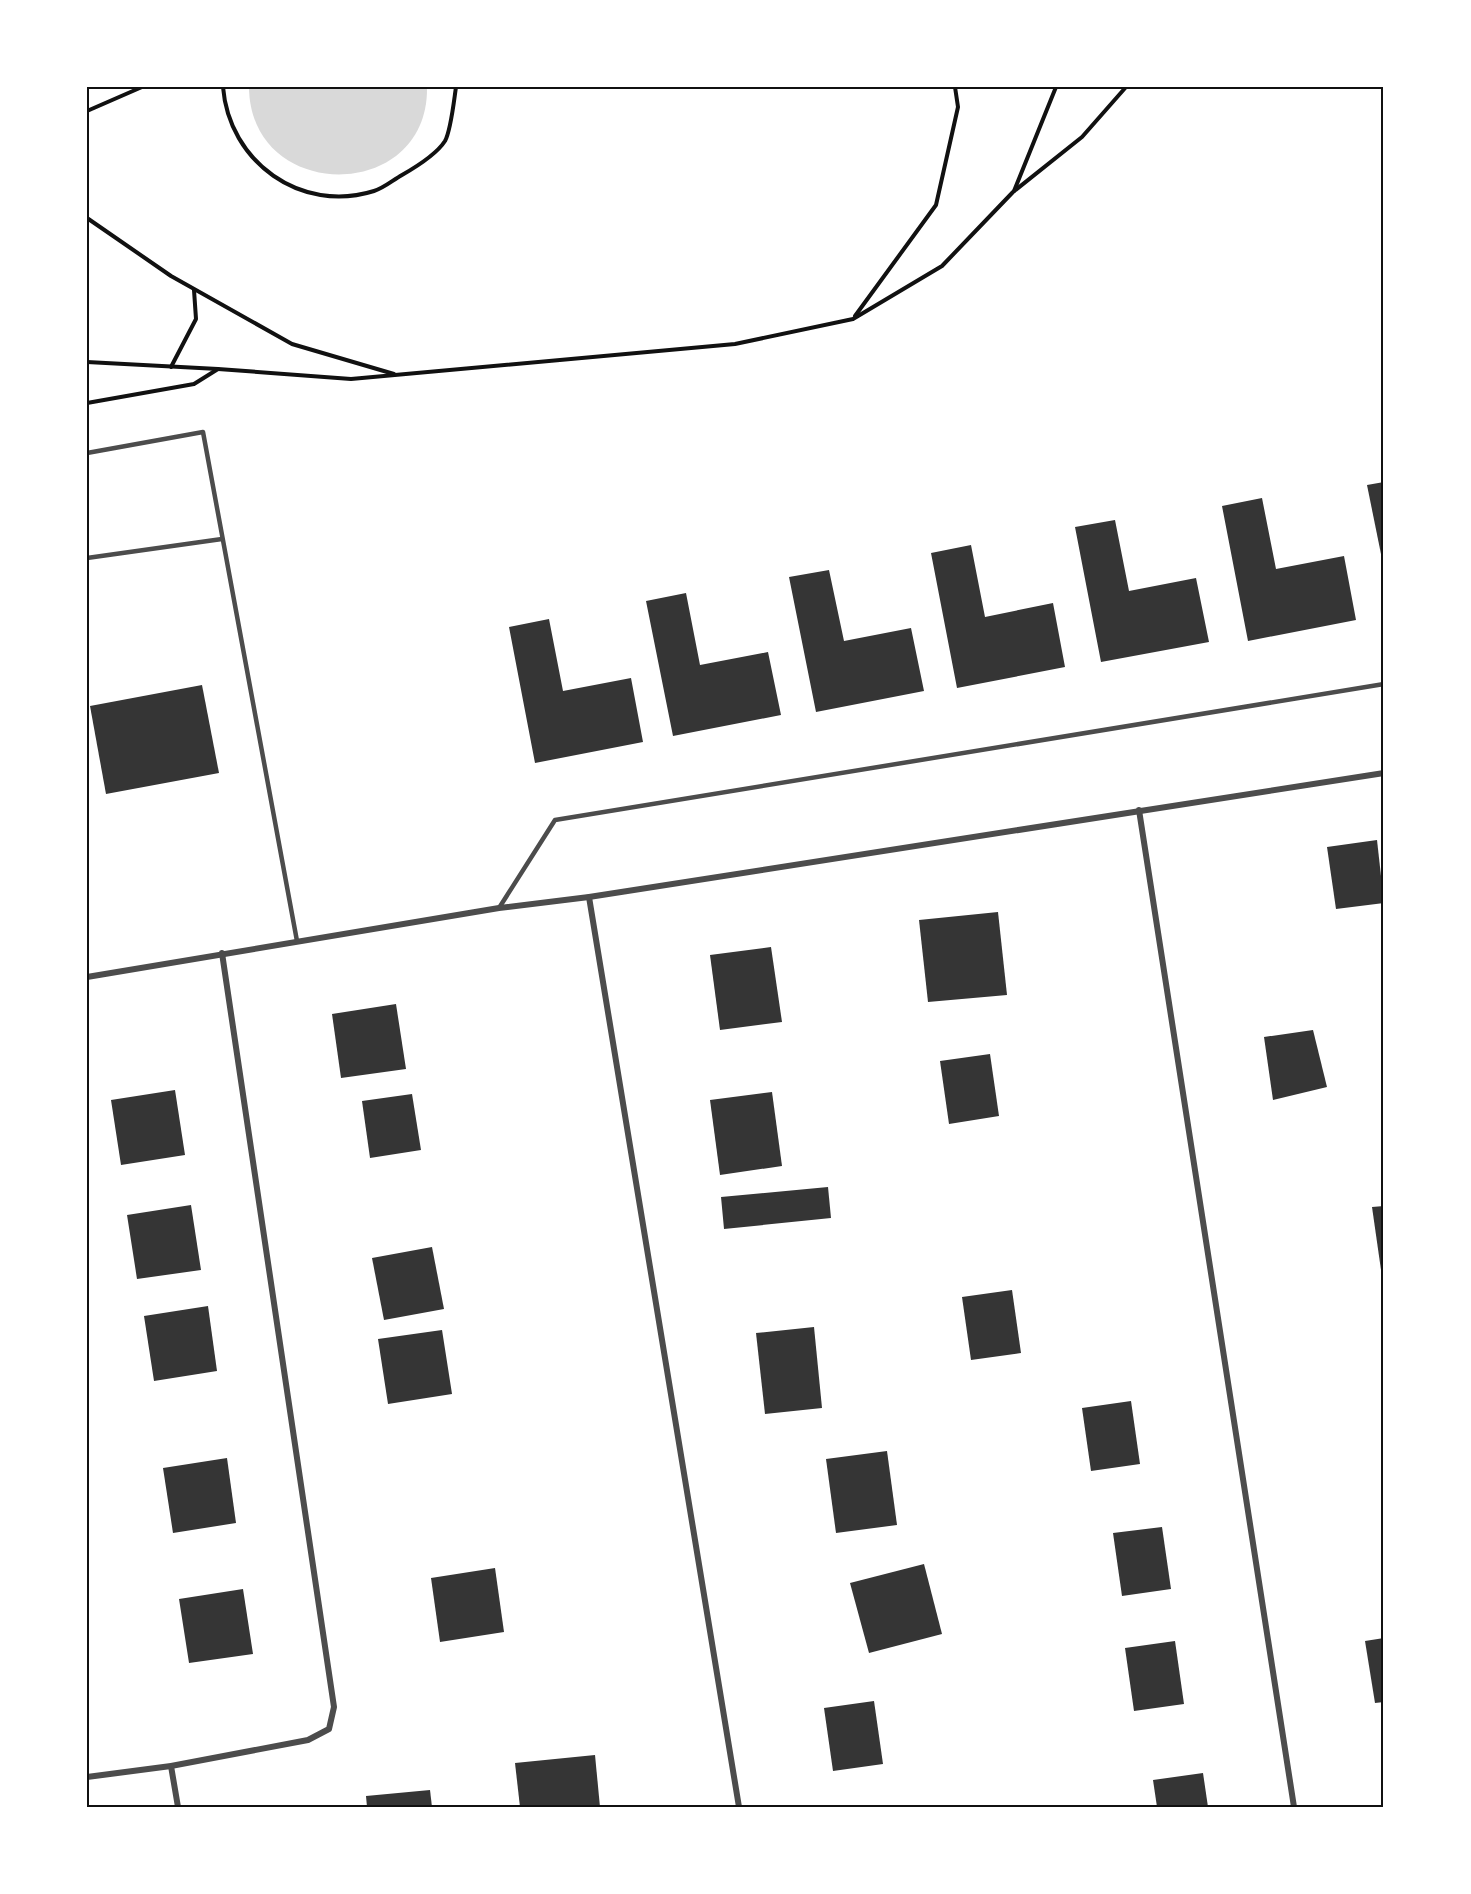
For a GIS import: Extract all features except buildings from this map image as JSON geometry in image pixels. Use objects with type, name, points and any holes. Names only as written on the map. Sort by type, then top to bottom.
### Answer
[{"type":"street","points":[[87,977],[499,908],[589,897],[1384,773]]},
{"type":"street","points":[[1139,810],[1294,1807]]},
{"type":"street","points":[[589,897],[739,1807]]},
{"type":"street","points":[[87,1777],[171,1766],[308,1740],[329,1728],[334,1707],[222,953]]},
{"type":"street","points":[[171,1766],[178,1807]]},
{"type":"lane","points":[[87,453],[203,432],[297,941]]},
{"type":"lane","points":[[87,558],[222,539]]},
{"type":"lane","points":[[499,908],[555,820],[1384,684]]},
{"type":"path","points":[[87,111],[142,87]]},
{"type":"path","points":[[223,87],[236,133],[255,162],[281,183],[307,194],[339,196],[375,191],[417,167],[445,140],[456,87]]},
{"type":"path","points":[[853,319],[936,205],[958,107],[955,87]]},
{"type":"path","points":[[1013,192],[1056,87]]},
{"type":"path","points":[[87,363],[218,369],[351,379],[735,344],[853,319],[942,266],[1013,192],[1082,137],[1126,87]]},
{"type":"path","points":[[87,218],[194,290],[292,344],[396,375]]},
{"type":"path","points":[[171,367],[196,319],[194,290]]},
{"type":"path","points":[[87,403],[194,384],[218,369]]},
{"type":"shaded area","points":[[249,87],[427,87],[420,125],[400,152],[372,169],[339,174],[306,169],[278,153],[257,125]]}]
